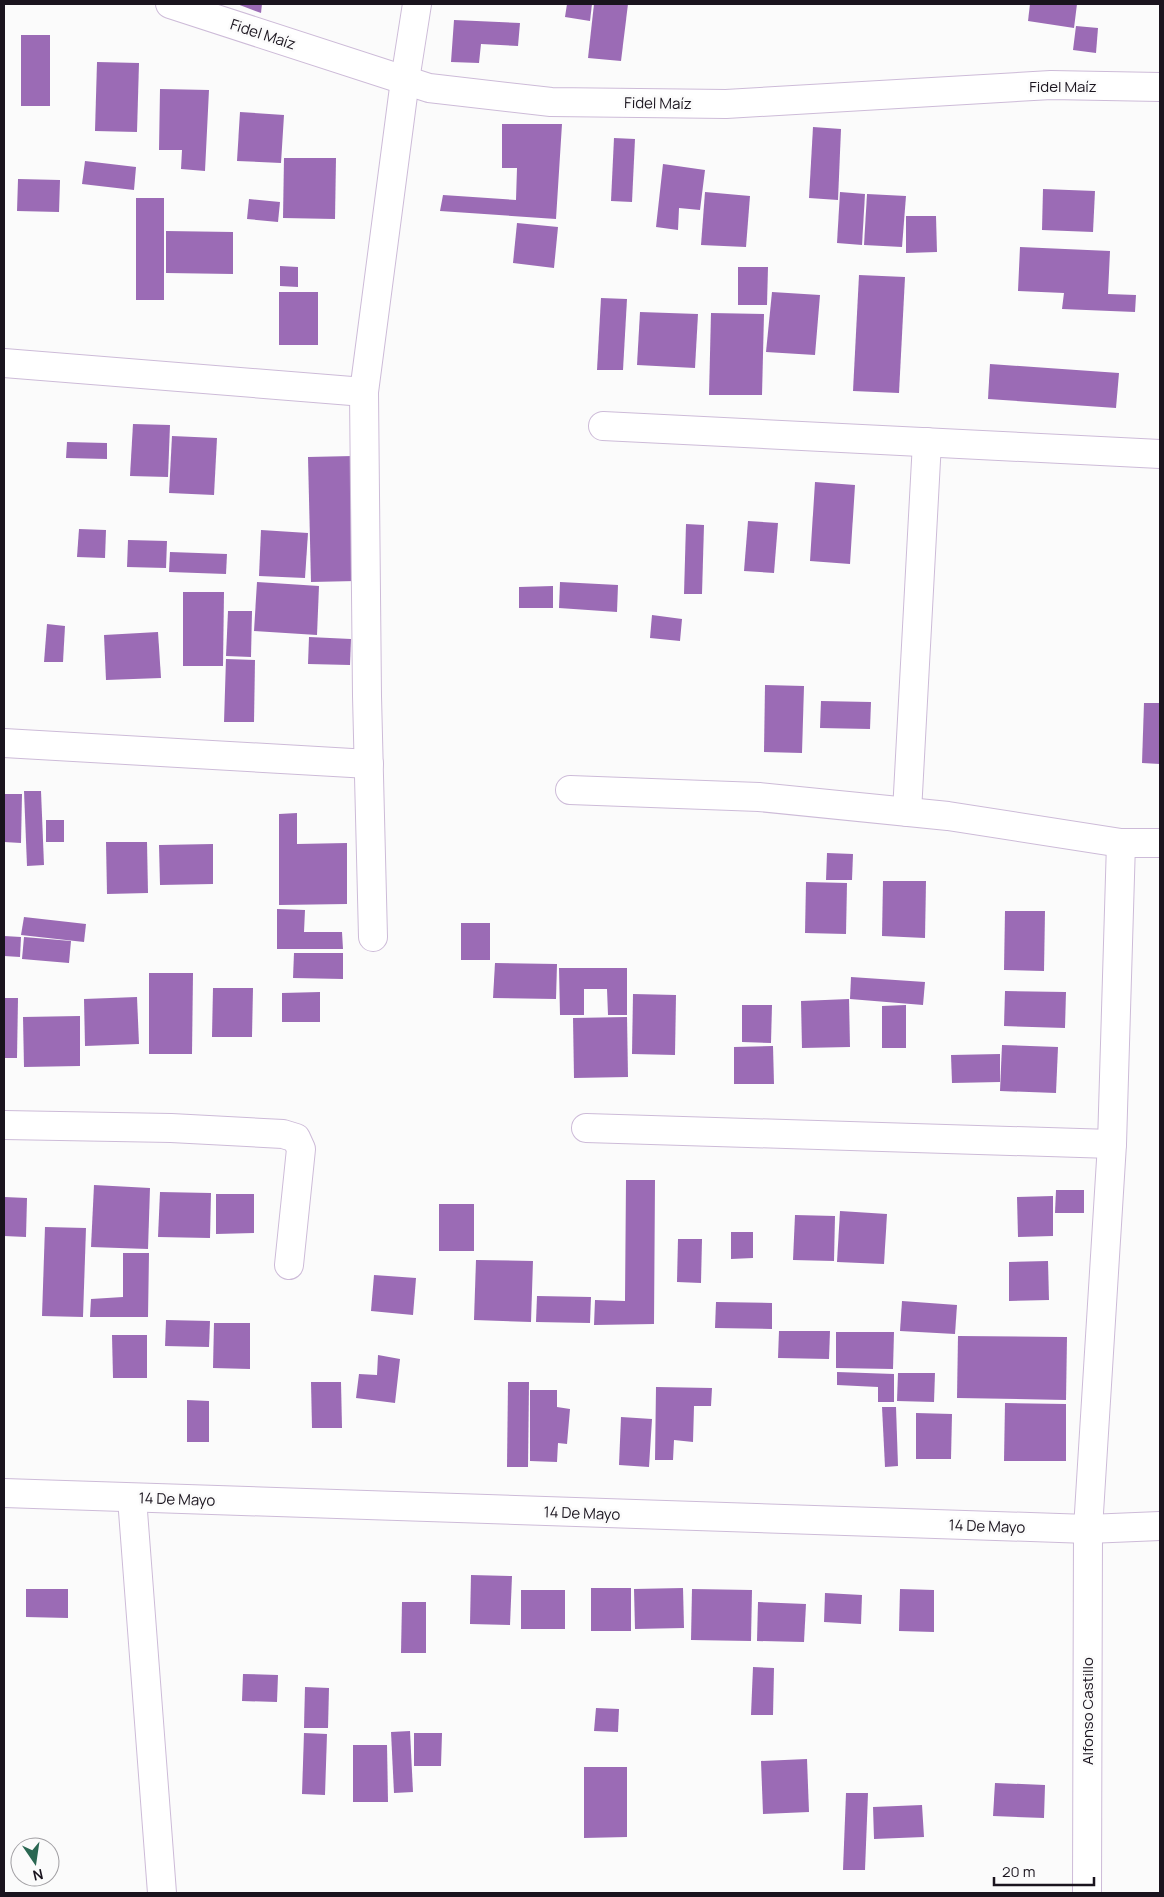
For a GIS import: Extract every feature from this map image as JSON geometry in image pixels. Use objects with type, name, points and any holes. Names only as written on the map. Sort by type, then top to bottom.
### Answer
[{"type":"street","name":"Fidel Maíz","points":[[170,4],[429,88],[551,102],[726,104],[1051,85],[1160,87]]},
{"type":"street","points":[[373,937],[364,392],[405,80],[417,4]]},
{"type":"street","points":[[4,363],[364,392]]},
{"type":"street","points":[[604,426],[1160,454]]},
{"type":"street","points":[[907,812],[927,442]]},
{"type":"street","points":[[4,742],[369,764]]},
{"type":"street","points":[[570,790],[759,797],[948,816],[1121,843],[1160,844]]},
{"type":"street","name":"Alfonso Castillo","points":[[1087,1893],[1088,1529],[1112,1144],[1121,843]]},
{"type":"street","points":[[4,1125],[171,1128],[283,1134],[296,1138],[301,1149],[289,1266]]},
{"type":"street","points":[[586,1128],[1112,1144]]},
{"type":"street","name":"14 De Mayo","points":[[4,1493],[1088,1529],[1160,1526]]},
{"type":"street","points":[[132,1498],[162,1893]]},
{"type":"building","points":[[237,4],[262,4],[261,13]]},
{"type":"building","points":[[567,4],[592,4],[590,21],[565,17]]},
{"type":"building","points":[[594,4],[628,4],[621,61],[588,58]]},
{"type":"building","points":[[1030,4],[1077,4],[1074,28],[1028,21]]},
{"type":"building","points":[[454,20],[520,23],[518,46],[481,44],[479,63],[451,62]]},
{"type":"building","points":[[1076,26],[1098,28],[1096,53],[1073,50]]},
{"type":"building","points":[[21,35],[50,35],[50,106],[21,106]]},
{"type":"building","points":[[97,62],[139,63],[137,132],[95,131]]},
{"type":"building","points":[[160,89],[209,90],[205,171],[181,169],[182,150],[159,150]]},
{"type":"building","points":[[240,112],[284,115],[281,163],[237,161]]},
{"type":"building","points":[[502,124],[562,124],[556,219],[440,211],[443,195],[516,200],[517,168],[502,168]]},
{"type":"building","points":[[813,127],[841,129],[838,200],[809,198]]},
{"type":"building","points":[[614,138],[635,139],[632,202],[611,201]]},
{"type":"building","points":[[284,158],[336,158],[335,219],[283,218]]},
{"type":"building","points":[[85,161],[136,167],[134,190],[82,184]]},
{"type":"building","points":[[663,164],[705,170],[700,210],[679,208],[678,230],[656,227]]},
{"type":"building","points":[[18,179],[60,180],[59,212],[17,211]]},
{"type":"building","points":[[1043,189],[1095,191],[1093,232],[1042,230]]},
{"type":"building","points":[[705,192],[750,196],[746,247],[701,245]]},
{"type":"building","points":[[840,192],[865,194],[862,245],[837,243]]},
{"type":"building","points":[[867,194],[906,196],[902,247],[864,245]]},
{"type":"building","points":[[136,198],[164,198],[164,300],[136,300]]},
{"type":"building","points":[[249,199],[280,202],[278,222],[247,219]]},
{"type":"building","points":[[906,216],[936,216],[937,252],[906,253]]},
{"type":"building","points":[[517,223],[558,227],[554,268],[513,263]]},
{"type":"building","points":[[166,231],[233,232],[233,274],[166,273]]},
{"type":"building","points":[[1020,247],[1110,251],[1108,294],[1136,295],[1135,312],[1062,309],[1064,293],[1018,291]]},
{"type":"building","points":[[280,266],[298,267],[298,287],[280,286]]},
{"type":"building","points":[[738,267],[768,267],[767,305],[738,305]]},
{"type":"building","points":[[859,275],[905,277],[899,393],[853,391]]},
{"type":"building","points":[[279,292],[318,292],[318,345],[279,345]]},
{"type":"building","points":[[772,292],[820,295],[815,355],[766,352]]},
{"type":"building","points":[[601,298],[627,299],[623,370],[597,370]]},
{"type":"building","points":[[640,312],[698,314],[695,368],[637,365]]},
{"type":"building","points":[[711,313],[764,314],[762,395],[709,395]]},
{"type":"building","points":[[990,364],[1119,373],[1116,408],[988,399]]},
{"type":"building","points":[[133,424],[170,425],[168,477],[130,476]]},
{"type":"building","points":[[172,436],[217,438],[214,495],[169,493]]},
{"type":"building","points":[[67,442],[107,443],[107,459],[66,458]]},
{"type":"building","points":[[353,456],[356,581],[311,582],[308,457]]},
{"type":"building","points":[[815,482],[855,485],[850,564],[810,561]]},
{"type":"building","points":[[748,521],[778,523],[774,573],[744,571]]},
{"type":"building","points":[[686,524],[704,525],[702,594],[684,594]]},
{"type":"building","points":[[79,529],[106,530],[105,558],[77,557]]},
{"type":"building","points":[[261,530],[308,533],[305,578],[259,576]]},
{"type":"building","points":[[128,540],[167,541],[166,568],[127,567]]},
{"type":"building","points":[[170,552],[227,554],[226,574],[169,572]]},
{"type":"building","points":[[257,582],[319,586],[317,635],[254,631]]},
{"type":"building","points":[[560,582],[618,585],[617,612],[559,608]]},
{"type":"building","points":[[553,586],[553,608],[519,608],[519,587]]},
{"type":"building","points":[[183,592],[224,592],[223,666],[183,666]]},
{"type":"building","points":[[228,611],[252,611],[251,657],[226,656]]},
{"type":"building","points":[[652,615],[682,619],[680,641],[650,638]]},
{"type":"building","points":[[47,624],[65,626],[63,662],[44,662]]},
{"type":"building","points":[[158,632],[161,678],[106,680],[104,635]]},
{"type":"building","points":[[309,637],[351,639],[350,665],[308,664]]},
{"type":"building","points":[[226,659],[255,660],[254,722],[224,722]]},
{"type":"building","points":[[765,685],[804,686],[802,753],[764,752]]},
{"type":"building","points":[[821,701],[871,702],[870,729],[820,728]]},
{"type":"building","points":[[1144,703],[1160,703],[1160,764],[1142,763]]},
{"type":"building","points":[[24,791],[41,791],[44,865],[27,866]]},
{"type":"building","points":[[4,794],[22,794],[21,843],[4,842]]},
{"type":"building","points":[[297,813],[297,844],[347,843],[347,904],[279,905],[279,814]]},
{"type":"building","points":[[46,820],[64,820],[64,842],[46,842]]},
{"type":"building","points":[[106,842],[147,842],[148,893],[107,894]]},
{"type":"building","points":[[213,844],[213,884],[160,885],[159,845]]},
{"type":"building","points":[[827,853],[853,854],[852,880],[826,880]]},
{"type":"building","points":[[883,881],[926,881],[925,938],[882,936]]},
{"type":"building","points":[[806,882],[847,883],[846,934],[805,933]]},
{"type":"building","points":[[277,909],[305,910],[304,932],[342,932],[343,949],[277,949]]},
{"type":"building","points":[[1005,911],[1045,911],[1044,971],[1004,970]]},
{"type":"building","points":[[24,917],[86,924],[84,942],[21,935]]},
{"type":"building","points":[[461,923],[490,923],[490,960],[461,960]]},
{"type":"building","points":[[4,936],[21,937],[20,957],[4,956]]},
{"type":"building","points":[[24,937],[71,941],[69,963],[22,959]]},
{"type":"building","points":[[294,953],[343,953],[343,979],[293,978]]},
{"type":"building","points":[[495,963],[557,964],[556,999],[493,998]]},
{"type":"building","points":[[559,968],[627,968],[627,1015],[608,1015],[607,989],[584,989],[584,1015],[560,1015]]},
{"type":"building","points":[[149,973],[193,973],[192,1054],[149,1054]]},
{"type":"building","points":[[851,977],[925,982],[923,1005],[850,999]]},
{"type":"building","points":[[213,988],[253,988],[252,1037],[212,1037]]},
{"type":"building","points":[[1005,991],[1066,992],[1065,1028],[1004,1026]]},
{"type":"building","points":[[320,992],[320,1022],[282,1022],[282,993]]},
{"type":"building","points":[[633,994],[676,995],[675,1055],[632,1054]]},
{"type":"building","points":[[137,997],[139,1044],[85,1046],[84,999]]},
{"type":"building","points":[[4,998],[18,998],[17,1058],[4,1058]]},
{"type":"building","points":[[849,999],[850,1047],[802,1048],[801,1001]]},
{"type":"building","points":[[742,1005],[772,1005],[771,1043],[742,1042]]},
{"type":"building","points":[[906,1005],[906,1048],[882,1048],[882,1006]]},
{"type":"building","points":[[80,1016],[80,1066],[24,1067],[23,1017]]},
{"type":"building","points":[[627,1017],[628,1077],[574,1078],[573,1018]]},
{"type":"building","points":[[1002,1045],[1058,1047],[1056,1093],[1000,1091]]},
{"type":"building","points":[[773,1046],[774,1084],[734,1084],[734,1047]]},
{"type":"building","points":[[1000,1054],[1000,1082],[952,1083],[951,1055]]},
{"type":"building","points":[[626,1180],[655,1180],[654,1324],[594,1325],[595,1300],[625,1301]]},
{"type":"building","points":[[94,1185],[150,1188],[148,1249],[91,1247]]},
{"type":"building","points":[[1056,1190],[1084,1190],[1084,1213],[1055,1213]]},
{"type":"building","points":[[160,1192],[211,1193],[210,1238],[158,1237]]},
{"type":"building","points":[[216,1194],[254,1194],[254,1233],[216,1234]]},
{"type":"building","points":[[1053,1196],[1053,1236],[1018,1237],[1017,1197]]},
{"type":"building","points":[[4,1197],[27,1198],[26,1237],[4,1236]]},
{"type":"building","points":[[439,1204],[474,1204],[474,1251],[439,1251]]},
{"type":"building","points":[[840,1211],[887,1214],[884,1264],[837,1262]]},
{"type":"building","points":[[795,1215],[835,1216],[834,1261],[793,1260]]},
{"type":"building","points":[[45,1227],[86,1228],[83,1317],[42,1316]]},
{"type":"building","points":[[731,1232],[753,1232],[753,1258],[731,1259]]},
{"type":"building","points":[[678,1239],[702,1239],[701,1283],[677,1282]]},
{"type":"building","points":[[123,1253],[149,1253],[148,1317],[90,1317],[91,1299],[123,1297]]},
{"type":"building","points":[[476,1260],[533,1261],[531,1322],[474,1320]]},
{"type":"building","points":[[1048,1261],[1049,1300],[1009,1301],[1009,1262]]},
{"type":"building","points":[[374,1275],[416,1278],[413,1315],[371,1311]]},
{"type":"building","points":[[537,1296],[591,1297],[590,1323],[536,1322]]},
{"type":"building","points":[[902,1301],[957,1305],[955,1334],[900,1331]]},
{"type":"building","points":[[716,1302],[772,1303],[772,1329],[715,1328]]},
{"type":"building","points":[[166,1320],[210,1321],[209,1347],[165,1346]]},
{"type":"building","points":[[214,1323],[250,1323],[250,1369],[213,1368]]},
{"type":"building","points":[[779,1331],[830,1331],[829,1359],[778,1358]]},
{"type":"building","points":[[836,1332],[894,1332],[893,1369],[836,1368]]},
{"type":"building","points":[[112,1335],[147,1335],[147,1378],[113,1378]]},
{"type":"building","points":[[958,1336],[1067,1337],[1066,1400],[957,1398]]},
{"type":"building","points":[[378,1355],[400,1359],[395,1403],[356,1398],[359,1374],[377,1375]]},
{"type":"building","points":[[837,1372],[894,1374],[894,1402],[878,1402],[878,1387],[837,1385]]},
{"type":"building","points":[[898,1373],[935,1373],[934,1402],[897,1401]]},
{"type":"building","points":[[311,1382],[341,1382],[342,1428],[312,1428]]},
{"type":"building","points":[[508,1382],[529,1382],[528,1467],[507,1467]]},
{"type":"building","points":[[656,1387],[712,1388],[711,1406],[694,1406],[693,1442],[674,1440],[673,1460],[655,1460]]},
{"type":"building","points":[[530,1390],[557,1390],[557,1407],[570,1409],[567,1444],[558,1443],[557,1462],[530,1461]]},
{"type":"building","points":[[187,1400],[209,1401],[209,1442],[187,1442]]},
{"type":"building","points":[[1005,1403],[1066,1404],[1066,1461],[1004,1461]]},
{"type":"building","points":[[882,1407],[896,1407],[898,1466],[885,1467]]},
{"type":"building","points":[[916,1413],[952,1414],[951,1459],[916,1459]]},
{"type":"building","points":[[621,1417],[652,1419],[649,1467],[619,1465]]},
{"type":"building","points":[[471,1575],[512,1576],[510,1625],[470,1624]]},
{"type":"building","points":[[591,1588],[631,1588],[631,1631],[591,1631]]},
{"type":"building","points":[[683,1588],[684,1628],[635,1629],[634,1589]]},
{"type":"building","points":[[26,1589],[68,1589],[68,1618],[26,1617]]},
{"type":"building","points":[[692,1589],[752,1590],[751,1641],[691,1640]]},
{"type":"building","points":[[900,1589],[934,1590],[934,1632],[899,1631]]},
{"type":"building","points":[[521,1590],[565,1590],[565,1629],[521,1629]]},
{"type":"building","points":[[825,1593],[862,1595],[861,1624],[824,1622]]},
{"type":"building","points":[[402,1602],[426,1602],[426,1653],[401,1653]]},
{"type":"building","points":[[758,1602],[806,1604],[804,1642],[757,1641]]},
{"type":"building","points":[[753,1667],[774,1668],[773,1715],[751,1715]]},
{"type":"building","points":[[243,1674],[278,1675],[277,1702],[242,1701]]},
{"type":"building","points":[[305,1687],[329,1688],[328,1728],[304,1728]]},
{"type":"building","points":[[596,1708],[619,1709],[618,1732],[594,1731]]},
{"type":"building","points":[[410,1731],[413,1792],[394,1793],[391,1732]]},
{"type":"building","points":[[304,1733],[327,1734],[325,1795],[302,1794]]},
{"type":"building","points":[[414,1733],[442,1733],[441,1766],[414,1766]]},
{"type":"building","points":[[353,1745],[387,1745],[388,1802],[353,1802]]},
{"type":"building","points":[[807,1759],[809,1812],[763,1814],[761,1761]]},
{"type":"building","points":[[584,1767],[627,1767],[627,1837],[584,1838]]},
{"type":"building","points":[[995,1783],[1045,1785],[1044,1818],[993,1816]]},
{"type":"building","points":[[846,1793],[868,1793],[865,1870],[843,1870]]},
{"type":"building","points":[[922,1805],[924,1837],[874,1839],[873,1807]]}]
